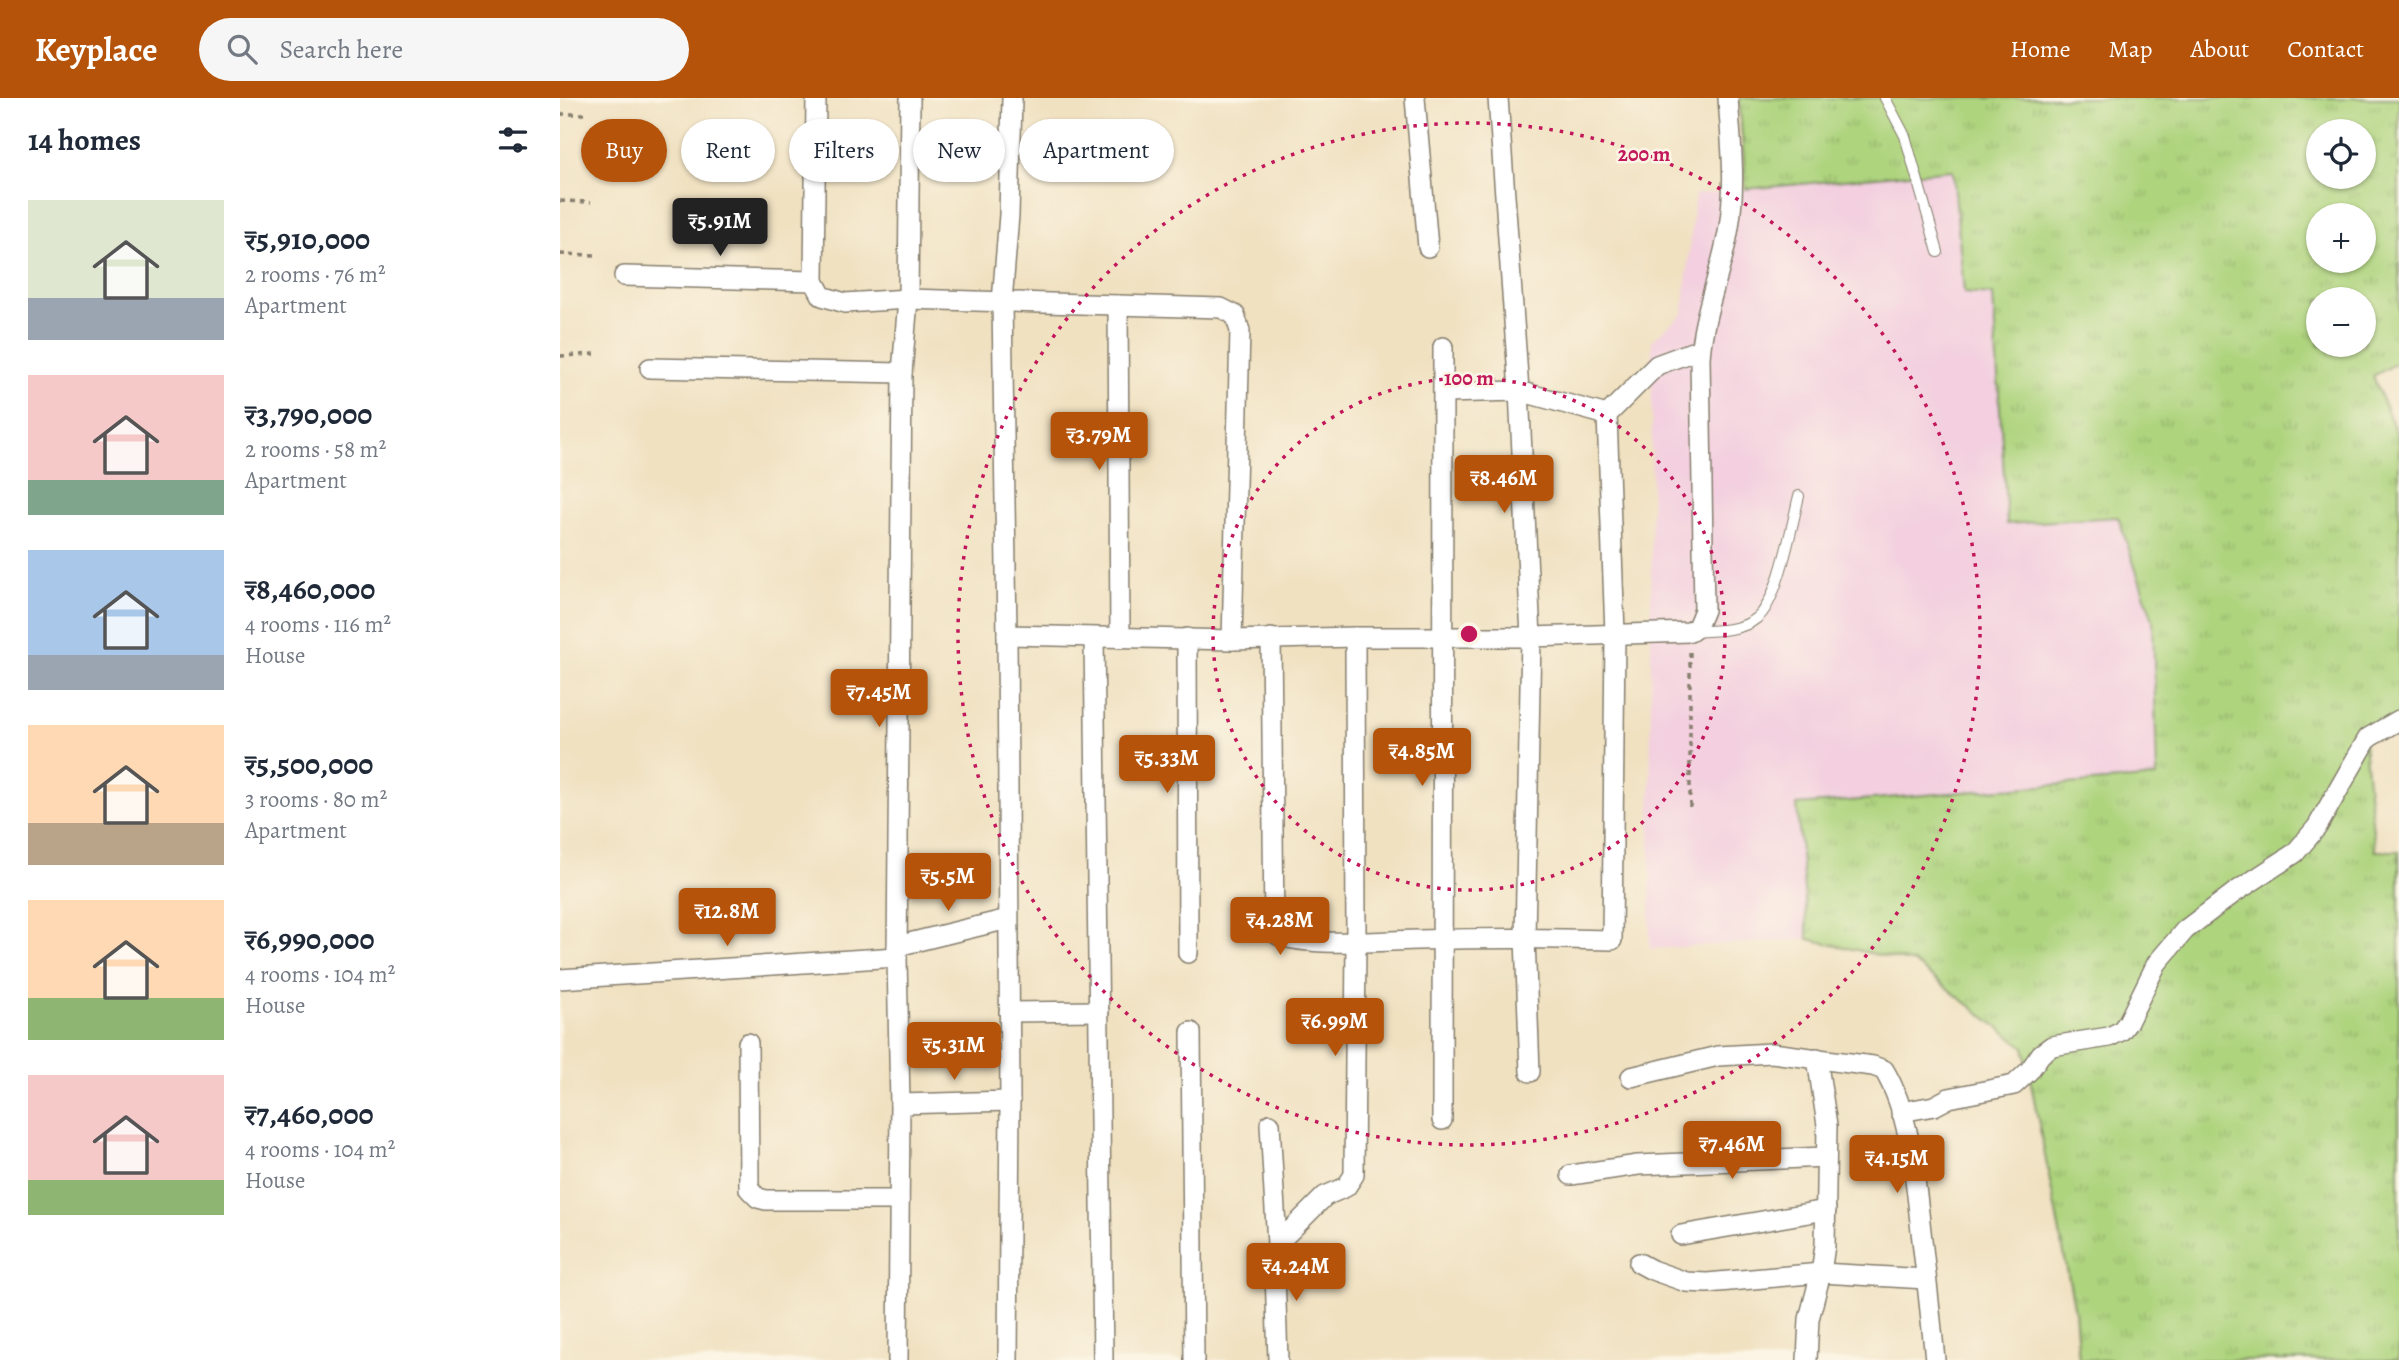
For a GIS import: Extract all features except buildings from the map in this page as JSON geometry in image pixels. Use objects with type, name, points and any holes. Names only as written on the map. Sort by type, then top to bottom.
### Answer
[{"type":"street","points":[[816,98],[814,281],[822,296],[845,303],[908,299],[1221,308],[1235,315],[1240,331],[1232,640]]},
{"type":"street","points":[[898,1360],[900,1104],[897,952],[902,373],[908,299],[910,98]]},
{"type":"street","points":[[1008,1360],[1010,1101],[1002,302],[1009,215],[1012,98]]},
{"type":"street","points":[[1415,98],[1427,247]]},
{"type":"street","points":[[1498,98],[1519,391],[1531,637],[1525,938],[1530,1072]]},
{"type":"street","points":[[1007,635],[1232,640],[1355,636],[1531,637],[1690,632],[1697,627],[1704,610],[1700,349],[1702,331],[1730,227],[1733,173],[1728,98]]},
{"type":"street","points":[[624,276],[814,281]]},
{"type":"street","points":[[1118,305],[1121,638]]},
{"type":"street","points":[[1442,1120],[1443,347]]},
{"type":"street","points":[[1271,638],[1274,926],[1278,935],[1290,939],[1356,941],[1525,938],[1612,940],[1615,634],[1607,415],[1657,365],[1700,349]]},
{"type":"street","points":[[650,368],[902,373]]},
{"type":"street","points":[[1444,393],[1519,391],[1607,415]]},
{"type":"street","points":[[1277,1244],[1325,1196],[1346,1186],[1354,1175],[1355,636]]},
{"type":"street","points":[[1094,638],[1103,1360]]},
{"type":"street","points":[[1186,638],[1188,953]]},
{"type":"street","points":[[1901,1112],[1934,1106],[1949,1098],[2014,1085],[2029,1071],[2041,1054],[2052,1046],[2109,1037],[2121,1031],[2157,963],[2185,930],[2234,893],[2295,853],[2317,827],[2368,738],[2399,720]]},
{"type":"street","points":[[560,979],[897,952],[1008,919]]},
{"type":"street","points":[[1009,1012],[1099,1011]]},
{"type":"street","points":[[1191,1032],[1194,1360]]},
{"type":"street","points":[[748,1043],[749,1189],[758,1198],[766,1200],[899,1200]]},
{"type":"street","points":[[1631,1077],[1718,1056],[1772,1054],[1817,1058],[1884,1070],[1892,1084],[1901,1112],[1914,1168],[1936,1360]]},
{"type":"street","points":[[1807,1360],[1809,1319],[1825,1254],[1827,1125],[1817,1058]]},
{"type":"street","points":[[900,1104],[1010,1101]]},
{"type":"street","points":[[1270,1124],[1277,1244],[1275,1273],[1278,1360]]},
{"type":"street","points":[[1571,1175],[1638,1165],[1826,1157]]},
{"type":"street","points":[[1681,1235],[1826,1210]]},
{"type":"street","points":[[1639,1263],[1686,1282],[1707,1283],[1821,1273],[1926,1279]]},
{"type":"lane","points":[[1885,98],[1905,136],[1938,253]]},
{"type":"lane","points":[[1690,632],[1736,629],[1757,618],[1770,600],[1799,496]]},
{"type":"path","points":[[560,114],[584,114]]},
{"type":"path","points":[[560,201],[591,202]]},
{"type":"path","points":[[560,254],[597,254]]},
{"type":"path","points":[[560,356],[596,354]]},
{"type":"path","points":[[1689,807],[1690,632]]},
{"type":"shaded area","points":[[1953,170],[1964,293],[1993,295],[2007,524],[2118,517],[2153,620],[2158,777],[1797,805],[1808,939],[1650,949],[1652,340],[1683,314],[1695,194]]},
{"type":"green space","points":[[1739,98],[2399,98],[2399,362],[2373,376],[2399,440],[2399,717],[2363,733],[2375,851],[2399,851],[2399,1360],[2079,1360],[2075,1311],[2024,1047],[1914,963],[1808,939],[1797,805],[2157,777],[2153,620],[2118,517],[2007,524],[1993,295],[1964,293],[1953,170],[1746,189]]}]
